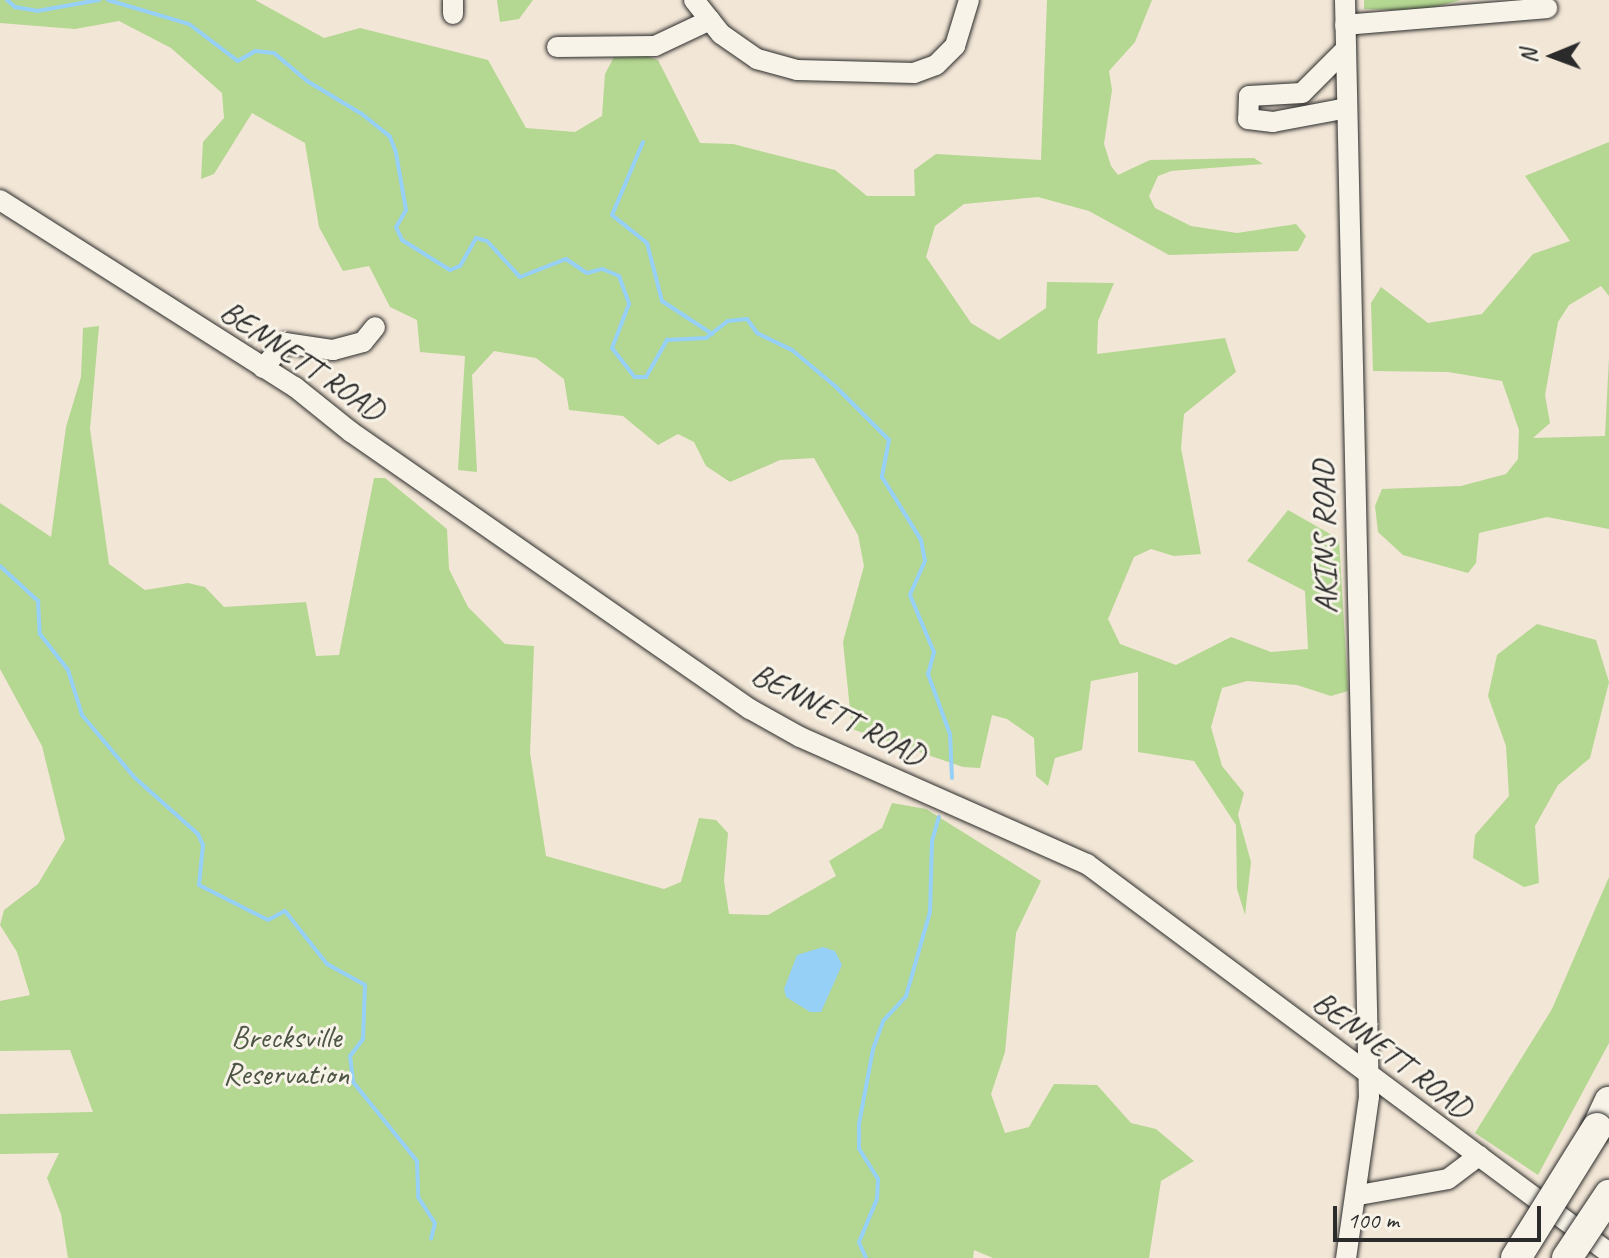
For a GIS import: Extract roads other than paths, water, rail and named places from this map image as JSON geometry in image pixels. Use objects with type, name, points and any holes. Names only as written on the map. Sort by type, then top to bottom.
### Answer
[{"type":"highway","points":[[1516,1258],[1603,1115]]},
{"type":"highway","points":[[1567,1258],[1609,1195]]},
{"type":"street","points":[[694,0],[721,34],[757,59],[797,70],[914,73],[936,65],[955,46],[969,0]]},
{"type":"street","name":"AKINS ROAD","points":[[1345,0],[1367,1074],[1359,1195],[1346,1258]]},
{"type":"street","points":[[1345,25],[1547,8]]},
{"type":"street","points":[[557,47],[655,46],[710,20]]},
{"type":"street","points":[[1346,49],[1302,93],[1249,96],[1248,119],[1273,122],[1347,108]]},
{"type":"street","name":"BENNETT ROAD","points":[[0,200],[263,368],[750,709],[800,737],[1087,864],[1609,1253]]},
{"type":"street","points":[[263,368],[279,345],[333,350],[363,342],[375,327]]},
{"type":"street","points":[[1359,1195],[1448,1179],[1479,1156]]},
{"type":"water","points":[[823,947],[835,951],[842,965],[821,1012],[810,1012],[786,997],[784,989],[797,955]]},
{"type":"waterway","points":[[7,0],[15,7],[37,11],[99,0]]},
{"type":"waterway","points":[[108,0],[189,24],[238,61],[255,51],[274,53],[307,81],[362,114],[390,137],[396,153],[406,210],[396,227],[402,240],[450,270],[460,266],[476,238],[487,241],[520,277],[566,259],[587,273],[602,269],[619,276],[629,304],[612,348],[635,377],[646,377],[667,340],[706,338],[728,321],[747,319],[757,333],[792,350],[835,386],[889,440],[882,477],[921,540],[925,561],[910,595],[934,652],[928,674],[950,734],[952,778]]},
{"type":"waterway","points":[[643,142],[612,215],[647,243],[662,301],[712,334]]},
{"type":"waterway","points":[[0,566],[38,601],[40,634],[68,670],[82,715],[134,777],[198,834],[203,845],[199,885],[268,920],[285,911],[327,964],[365,985],[363,1039],[350,1056],[353,1082],[417,1161],[418,1197],[435,1223],[431,1239]]},
{"type":"waterway","points":[[866,1258],[859,1242],[877,1199],[878,1179],[859,1149],[859,1124],[873,1049],[883,1021],[906,996],[930,912],[932,841],[939,817]]},
{"type":"park label","name":"Brecksville Reservation","points":[[286,1056]]}]
